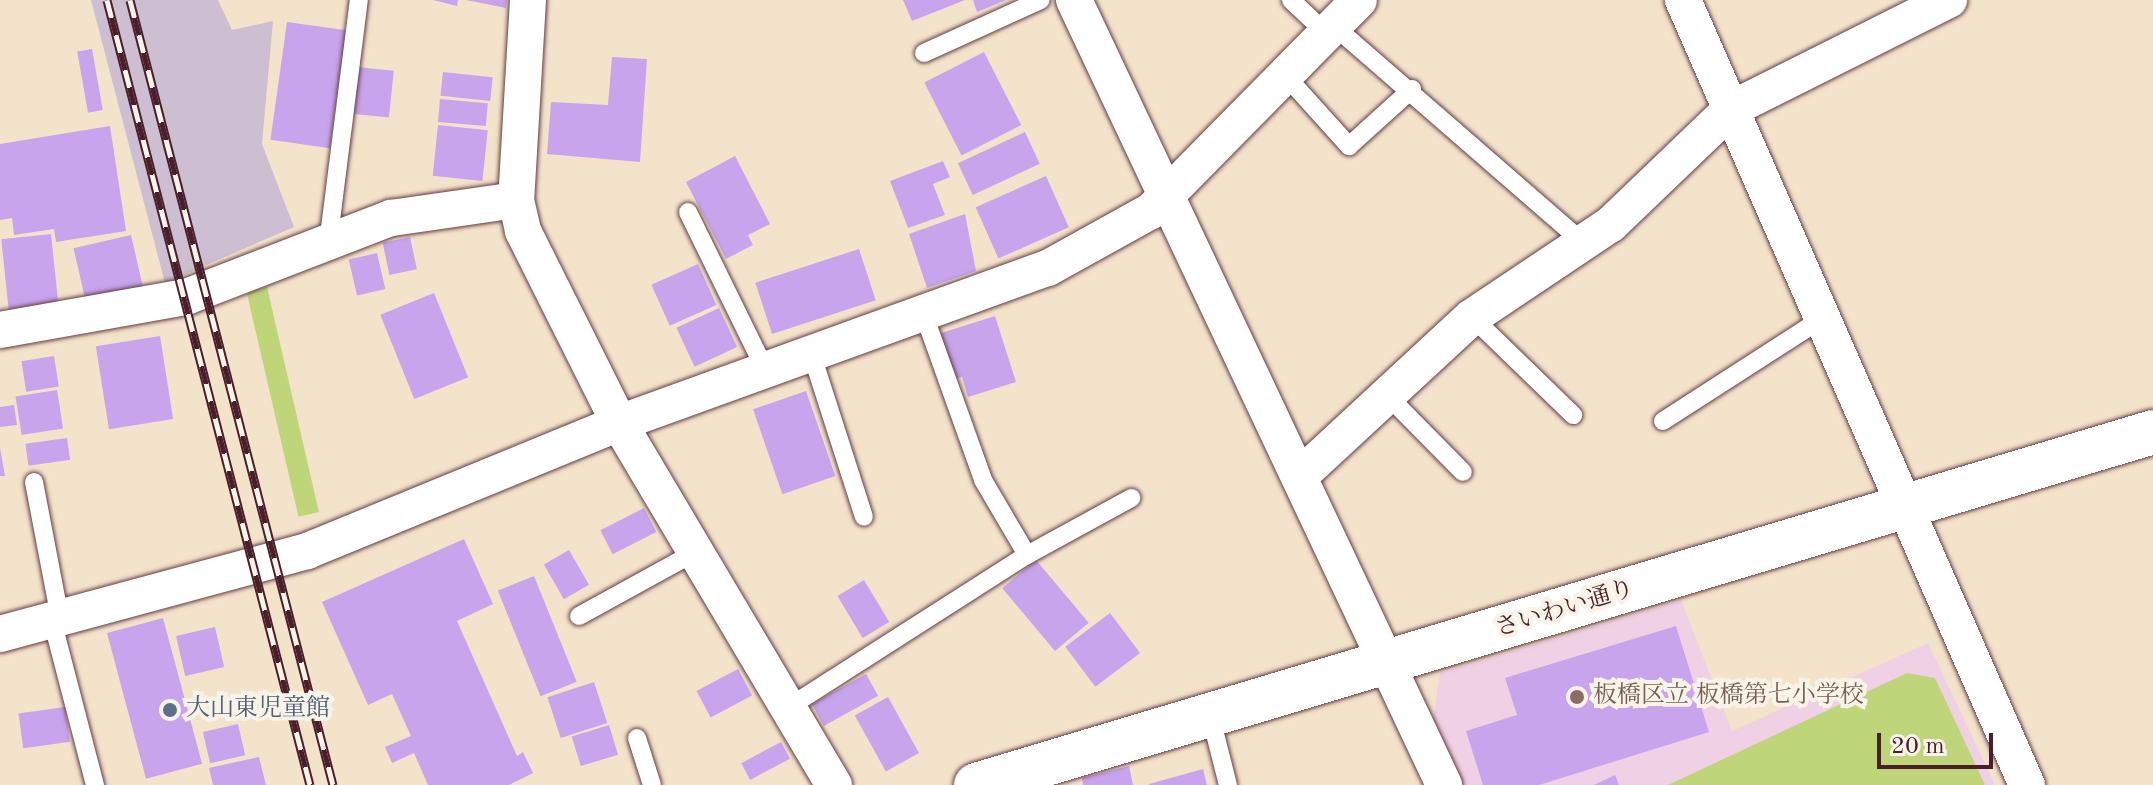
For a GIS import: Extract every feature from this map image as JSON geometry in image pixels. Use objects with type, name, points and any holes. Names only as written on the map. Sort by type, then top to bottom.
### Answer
[{"type":"street","points":[[528,0],[516,200],[523,231],[619,423],[834,785]]},
{"type":"street","points":[[1074,0],[1169,194],[1444,785]]},
{"type":"street","points":[[0,634],[307,551],[619,423],[1048,268],[1169,194],[1359,0]]},
{"type":"street","points":[[1683,0],[2027,785]]},
{"type":"street","points":[[1300,476],[1472,317],[1581,241],[1611,224],[1731,109],[1949,0]]},
{"type":"street","points":[[0,330],[186,297],[391,218],[516,200]]},
{"type":"street","name":"さいわい通り","points":[[976,785],[1211,718],[2153,432]]},
{"type":"lane","points":[[328,244],[359,0]]},
{"type":"lane","points":[[924,53],[1041,0]]},
{"type":"lane","points":[[1291,0],[1412,89],[1581,241]]},
{"type":"lane","points":[[1285,75],[1349,146],[1412,89]]},
{"type":"lane","points":[[688,212],[765,369]]},
{"type":"lane","points":[[923,312],[983,480],[1027,555]]},
{"type":"lane","points":[[1472,317],[1573,415]]},
{"type":"lane","points":[[1663,421],[1823,318]]},
{"type":"lane","points":[[811,352],[864,517]]},
{"type":"lane","points":[[1387,395],[1463,472]]},
{"type":"lane","points":[[34,482],[56,619],[95,785]]},
{"type":"lane","points":[[789,707],[1027,555],[1131,498]]},
{"type":"lane","points":[[579,616],[697,551]]},
{"type":"lane","points":[[1211,718],[1228,785]]},
{"type":"lane","points":[[637,738],[652,785]]},
{"type":"shaded area","points":[[91,0],[218,0],[232,30],[273,21],[262,144],[294,227],[165,283]]},
{"type":"shaded area","name":"板橋区立 板橋第七小学校","points":[[1681,600],[1732,731],[1928,643],[1995,785],[1464,785],[1433,720],[1440,673]]},
{"type":"green space","points":[[267,287],[319,512],[299,517],[247,292]]},
{"type":"green space","points":[[1907,673],[1935,678],[1985,785],[1668,785]]},
{"type":"building","points":[[433,0],[458,0],[457,6]]},
{"type":"building","points":[[466,0],[507,0],[506,8]]},
{"type":"building","points":[[903,0],[965,0],[912,21]]},
{"type":"building","points":[[973,0],[1006,0],[977,12]]},
{"type":"building","points":[[287,22],[346,30],[330,148],[270,140]]},
{"type":"building","points":[[92,49],[103,110],[88,113],[77,52]]},
{"type":"building","points":[[984,52],[1021,125],[962,155],[924,82]]},
{"type":"building","points":[[612,57],[647,59],[640,162],[547,154],[551,102],[608,105]]},
{"type":"building","points":[[357,67],[394,71],[389,118],[352,114]]},
{"type":"building","points":[[443,72],[493,77],[490,101],[440,96]]},
{"type":"building","points":[[440,99],[488,103],[486,126],[438,122]]},
{"type":"building","points":[[438,125],[488,130],[482,181],[433,176]]},
{"type":"building","points":[[110,126],[126,231],[56,242],[54,229],[14,235],[12,218],[0,220],[0,144]]},
{"type":"building","points":[[1025,132],[1040,164],[973,195],[958,163]]},
{"type":"building","points":[[735,156],[770,224],[748,235],[753,245],[726,259],[686,182]]},
{"type":"building","points":[[943,161],[950,177],[933,184],[945,215],[908,228],[890,181]]},
{"type":"building","points":[[1046,176],[1069,227],[998,258],[976,207]]},
{"type":"building","points":[[965,214],[976,271],[927,288],[909,234]]},
{"type":"building","points":[[51,234],[58,305],[9,310],[1,239]]},
{"type":"building","points":[[131,235],[143,287],[85,300],[74,248]]},
{"type":"building","points":[[410,237],[417,269],[389,275],[383,243]]},
{"type":"building","points":[[859,249],[876,300],[772,334],[755,283]]},
{"type":"building","points":[[377,253],[385,289],[357,296],[349,260]]},
{"type":"building","points":[[698,264],[716,305],[670,326],[651,285]]},
{"type":"building","points":[[434,293],[468,377],[414,399],[380,315]]},
{"type":"building","points":[[719,308],[737,347],[695,367],[676,328]]},
{"type":"building","points":[[995,316],[1016,382],[968,397],[962,377],[952,380],[938,334]]},
{"type":"building","points":[[160,336],[173,419],[109,429],[96,346]]},
{"type":"building","points":[[54,356],[59,387],[26,392],[21,361]]},
{"type":"building","points":[[57,390],[63,429],[22,435],[16,397]]},
{"type":"building","points":[[806,391],[835,476],[782,494],[753,409]]},
{"type":"building","points":[[14,405],[17,425],[0,427],[0,407]]},
{"type":"building","points":[[67,438],[70,460],[28,466],[25,444]]},
{"type":"building","points":[[0,448],[5,476],[0,476]]},
{"type":"building","points":[[644,508],[656,532],[613,554],[600,530]]},
{"type":"building","points":[[464,539],[493,604],[457,621],[517,756],[523,752],[533,773],[509,785],[428,785],[414,753],[392,763],[385,747],[411,736],[392,694],[368,705],[322,602]]},
{"type":"building","points":[[569,550],[589,585],[564,599],[544,564]]},
{"type":"building","points":[[1036,560],[1089,623],[1055,651],[1002,588]]},
{"type":"building","points":[[534,576],[577,682],[541,696],[498,591]]},
{"type":"building","points":[[864,580],[889,622],[863,638],[837,596]]},
{"type":"building","points":[[1110,613],[1140,653],[1095,687],[1065,647]]},
{"type":"building","points":[[163,618],[202,764],[146,779],[107,633]]},
{"type":"building","points":[[1676,626],[1709,732],[1539,785],[1483,785],[1466,731],[1517,715],[1505,678]]},
{"type":"building","points":[[215,627],[224,667],[185,676],[176,636]]},
{"type":"building","points":[[738,669],[752,695],[711,718],[697,691]]},
{"type":"building","points":[[866,674],[878,696],[824,726],[812,704]]},
{"type":"building","points":[[594,682],[607,723],[561,738],[547,697]]},
{"type":"building","points":[[888,697],[919,753],[886,771],[855,715]]},
{"type":"building","points":[[65,707],[70,742],[23,748],[18,714]]},
{"type":"building","points":[[238,724],[245,755],[210,763],[203,732]]},
{"type":"building","points":[[609,725],[618,755],[581,766],[572,736]]},
{"type":"building","points":[[781,742],[790,759],[750,780],[741,763]]},
{"type":"building","points":[[259,757],[266,785],[213,785],[209,768]]},
{"type":"building","points":[[1129,766],[1133,785],[1083,785],[1082,778]]},
{"type":"building","points":[[1203,769],[1207,785],[1149,785],[1149,784]]},
{"type":"building","points":[[1615,775],[1619,785],[1594,785]]},
{"type":"railway","points":[[107,0],[310,785]]},
{"type":"railway","points":[[130,0],[333,785]]},
{"type":"place","name":"板橋区立 板橋第七小学校","points":[[1577,697]]},
{"type":"place","name":"大山東児童館","points":[[170,710]]}]
